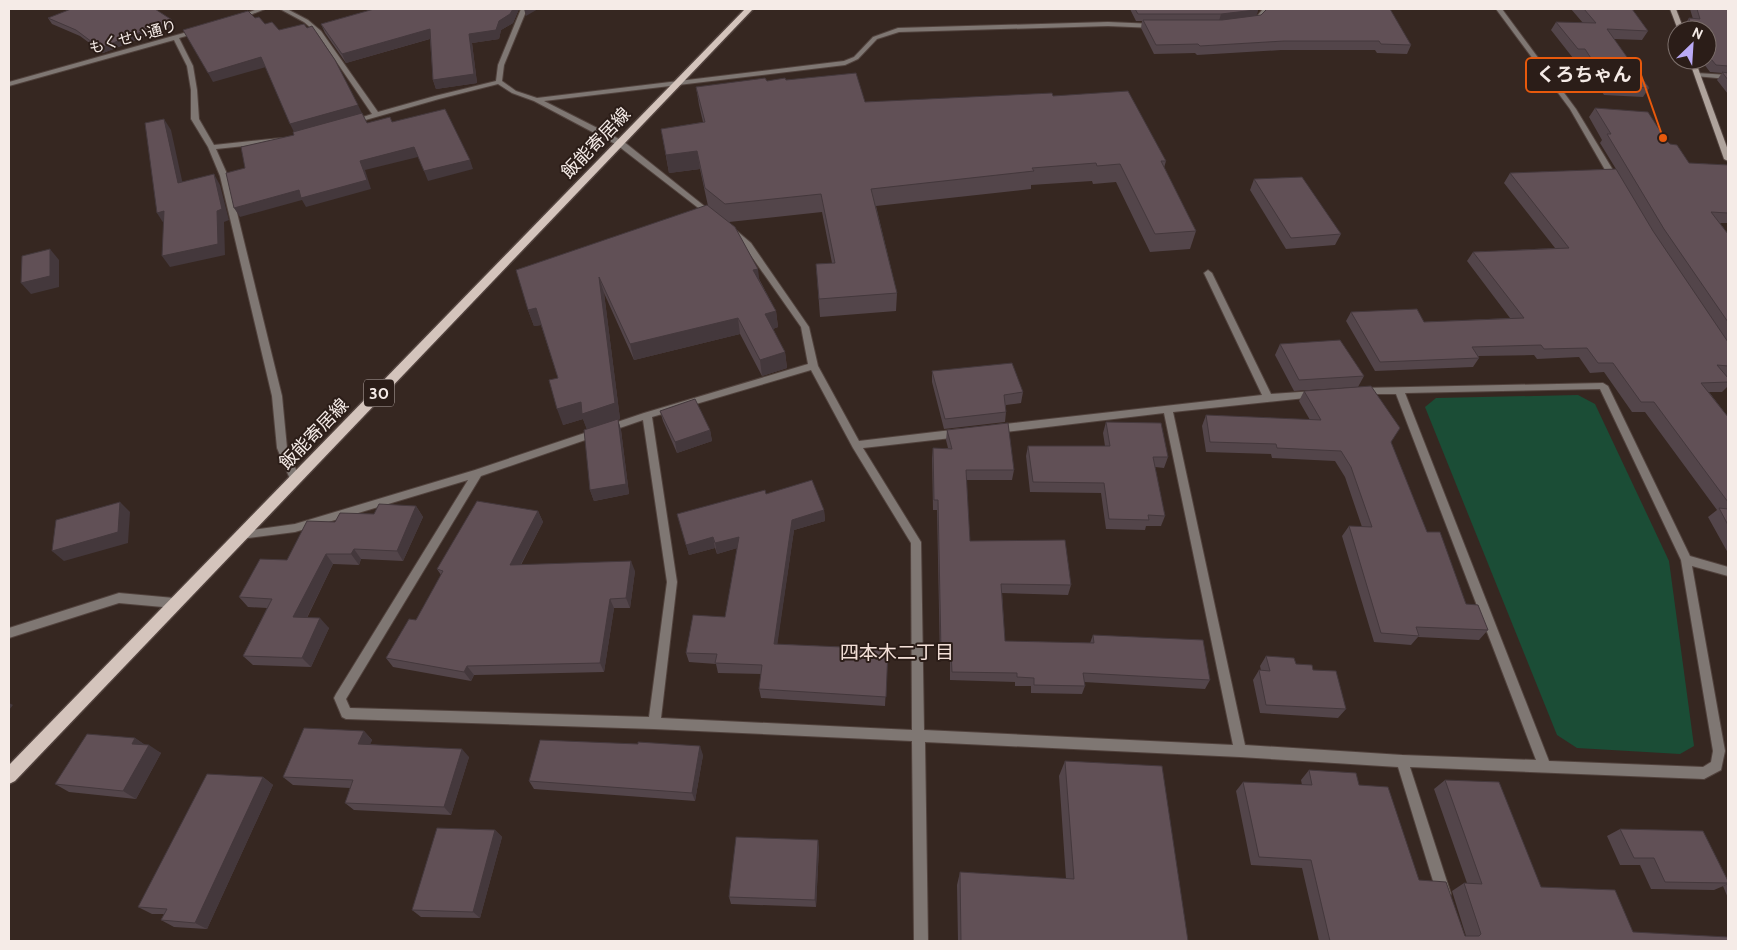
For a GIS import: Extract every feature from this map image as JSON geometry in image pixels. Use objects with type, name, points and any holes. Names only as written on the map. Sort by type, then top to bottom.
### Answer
[{"type":"main road","name":"飯能寄居線","points":[[9,776],[749,9]]},
{"type":"street","points":[[228,22],[262,9]]},
{"type":"street","points":[[283,9],[306,21],[319,32],[376,115]]},
{"type":"street","points":[[499,82],[501,65],[524,9]]},
{"type":"street","points":[[1243,23],[1256,21],[1264,11],[1298,9]]},
{"type":"street","points":[[1499,9],[1573,109],[1622,191]]},
{"type":"street","points":[[536,100],[845,62],[856,58],[875,38],[898,30],[1108,24],[1162,27]]},
{"type":"street","name":"もくせい通り","points":[[9,84],[202,30]]},
{"type":"street","points":[[176,38],[190,66],[194,90],[195,119],[212,148],[224,176],[277,396],[282,448],[296,479]]},
{"type":"street","points":[[1695,70],[1728,159]]},
{"type":"street","points":[[1697,75],[1728,78]]},
{"type":"street","points":[[348,124],[437,97],[499,82],[514,92],[536,100],[620,143],[748,245],[804,327],[813,366],[856,445],[916,542],[921,941]]},
{"type":"street","points":[[212,148],[293,138]]},
{"type":"street","points":[[1208,273],[1268,398]]},
{"type":"street","points":[[241,535],[295,528],[477,473],[647,415],[813,366]]},
{"type":"street","points":[[477,473],[340,698],[346,712],[654,723],[1240,751],[1402,761],[1544,765],[1704,773],[1717,766],[1719,751],[1686,560],[1603,386],[1399,389],[1352,392]]},
{"type":"street","points":[[1399,389],[1544,765]]},
{"type":"street","points":[[856,445],[1268,398],[1324,394]]},
{"type":"street","points":[[1168,410],[1240,751]]},
{"type":"street","points":[[647,415],[672,582],[654,723]]},
{"type":"street","points":[[1686,560],[1728,571]]},
{"type":"street","points":[[9,633],[119,598],[174,604]]},
{"type":"street","points":[[1402,761],[1447,903]]},
{"type":"green space","points":[[1578,395],[1595,404],[1669,561],[1694,746],[1680,754],[1577,748],[1557,735],[1425,407],[1436,398]]},
{"type":"building","points":[[71,9],[155,9],[172,20],[100,48],[76,30],[48,18]]},
{"type":"building","points":[[374,9],[513,9],[510,14],[499,21],[496,30],[469,34],[474,74],[433,80],[430,29],[342,54],[321,24]]},
{"type":"building","points":[[1135,9],[1257,9],[1221,14],[1138,14]]},
{"type":"building","points":[[1267,9],[1390,9],[1411,45],[1381,44],[1379,41],[1284,41],[1200,46],[1198,44],[1156,45],[1143,20],[1222,20],[1261,15]]},
{"type":"building","points":[[1584,9],[1632,9],[1648,31],[1607,29],[1649,88],[1609,86],[1585,49],[1578,49],[1556,22],[1596,23]]},
{"type":"building","points":[[1697,9],[1728,9],[1728,66],[1717,65],[1717,20],[1689,20],[1689,18],[1700,19]]},
{"type":"building","points":[[248,11],[255,18],[259,17],[265,24],[272,22],[279,30],[304,24],[307,28],[312,26],[335,60],[358,105],[290,124],[261,57],[208,73],[183,30]]},
{"type":"building","points":[[1722,72],[1728,73],[1728,80]]},
{"type":"building","points":[[856,73],[865,102],[1052,93],[1053,96],[1128,91],[1166,161],[1161,161],[1196,231],[1155,234],[1120,164],[1097,166],[1096,163],[1032,168],[1034,171],[871,189],[897,293],[819,299],[816,264],[835,263],[821,194],[725,204],[705,188],[697,151],[666,155],[661,129],[705,122],[696,87],[765,78],[767,81],[785,78],[786,80]]},
{"type":"building","points":[[1595,108],[1648,112],[1666,140],[1670,144],[1677,145],[1689,163],[1728,165],[1728,213],[1711,212],[1728,234],[1728,322],[1664,229],[1607,134],[1611,134]]},
{"type":"building","points":[[445,109],[470,160],[424,171],[414,147],[360,161],[367,180],[301,198],[299,190],[234,208],[226,173],[245,168],[241,147],[294,135],[293,132],[362,113],[367,123],[390,117],[392,122]]},
{"type":"building","points":[[164,119],[178,183],[214,174],[222,209],[217,211],[218,244],[162,256],[164,211],[157,213],[145,123]]},
{"type":"building","points":[[1616,169],[1653,231],[1728,342],[1728,366],[1717,365],[1728,378],[1728,382],[1701,383],[1728,417],[1728,502],[1654,402],[1641,402],[1613,363],[1598,363],[1587,348],[1544,349],[1541,345],[1472,347],[1479,358],[1380,362],[1351,312],[1417,309],[1424,322],[1524,318],[1473,252],[1569,248],[1510,173]]},
{"type":"building","points":[[1302,177],[1341,234],[1291,238],[1254,179]]},
{"type":"building","points":[[707,205],[735,227],[758,269],[753,270],[776,311],[765,314],[785,352],[760,360],[738,318],[630,344],[599,277],[615,403],[582,414],[581,402],[557,409],[549,380],[558,378],[536,308],[528,310],[516,270]]},
{"type":"building","points":[[50,249],[50,276],[21,283],[22,256]]},
{"type":"building","points":[[1340,340],[1364,376],[1299,380],[1280,344]]},
{"type":"building","points":[[1012,363],[1023,392],[1004,395],[1006,412],[945,419],[932,371]]},
{"type":"building","points":[[1371,386],[1400,428],[1391,442],[1427,532],[1440,532],[1466,604],[1478,605],[1488,630],[1416,627],[1419,636],[1381,633],[1349,526],[1372,527],[1351,467],[1341,451],[1277,448],[1276,444],[1210,442],[1206,415],[1321,420],[1304,391]]},
{"type":"building","points":[[695,399],[710,430],[675,442],[660,411]]},
{"type":"building","points":[[618,419],[626,484],[590,490],[584,430]]},
{"type":"building","points":[[1106,422],[1161,423],[1168,457],[1153,457],[1165,516],[1148,515],[1149,520],[1109,519],[1104,483],[1033,482],[1028,446],[1110,446]]},
{"type":"building","points":[[1008,423],[1014,470],[966,470],[970,541],[1065,540],[1071,585],[1001,584],[1005,641],[1094,643],[1093,635],[1203,640],[1210,680],[1083,673],[1085,686],[1034,685],[1034,678],[1017,677],[1017,673],[952,672],[951,651],[941,651],[938,500],[934,500],[933,448],[952,449],[947,430]]},
{"type":"building","points":[[812,480],[824,510],[792,520],[774,644],[888,649],[886,697],[759,689],[762,665],[715,663],[717,654],[686,653],[693,615],[725,617],[739,537],[715,543],[713,537],[686,545],[677,514],[765,490],[766,494]]},
{"type":"building","points":[[477,501],[538,511],[510,565],[631,561],[626,598],[610,599],[600,663],[467,666],[464,672],[386,658],[409,619],[416,620],[443,571],[437,569]]},
{"type":"building","points":[[120,502],[118,532],[52,551],[56,520]]},
{"type":"building","points":[[379,504],[416,506],[397,551],[354,549],[351,554],[326,554],[293,617],[320,618],[302,658],[243,656],[272,599],[239,597],[260,559],[287,560],[307,521],[335,522],[340,513],[374,514]]},
{"type":"building","points":[[1719,508],[1728,509],[1728,525]]},
{"type":"building","points":[[1266,656],[1294,658],[1296,664],[1312,665],[1313,670],[1336,671],[1346,709],[1266,705],[1259,670],[1270,671]]},
{"type":"building","points":[[304,728],[364,731],[358,744],[462,749],[444,807],[345,803],[353,780],[283,777]]},
{"type":"building","points":[[87,734],[135,738],[132,744],[149,745],[123,791],[55,784]]},
{"type":"building","points":[[540,740],[638,744],[638,742],[700,746],[692,793],[529,781]]},
{"type":"building","points":[[1065,761],[1162,766],[1188,941],[961,941],[960,872],[1074,879]]},
{"type":"building","points":[[1309,770],[1356,773],[1359,785],[1388,787],[1419,880],[1446,882],[1465,936],[1479,936],[1481,934],[1464,883],[1482,884],[1445,780],[1499,782],[1541,887],[1615,890],[1633,932],[1728,937],[1728,941],[1330,941],[1311,860],[1259,857],[1243,782],[1312,785]]},
{"type":"building","points":[[207,774],[263,777],[195,923],[161,920],[167,909],[138,907]]},
{"type":"building","points":[[437,828],[495,830],[473,912],[412,910]]},
{"type":"building","points":[[1620,829],[1703,831],[1728,883],[1665,882],[1654,858],[1634,858]]},
{"type":"building","points":[[736,837],[818,840],[815,900],[729,897]]},
{"type":"place","name":"くろちゃん","points":[[1663,138]]},
{"type":"district","name":"四本木二丁目","points":[[897,652]]}]
